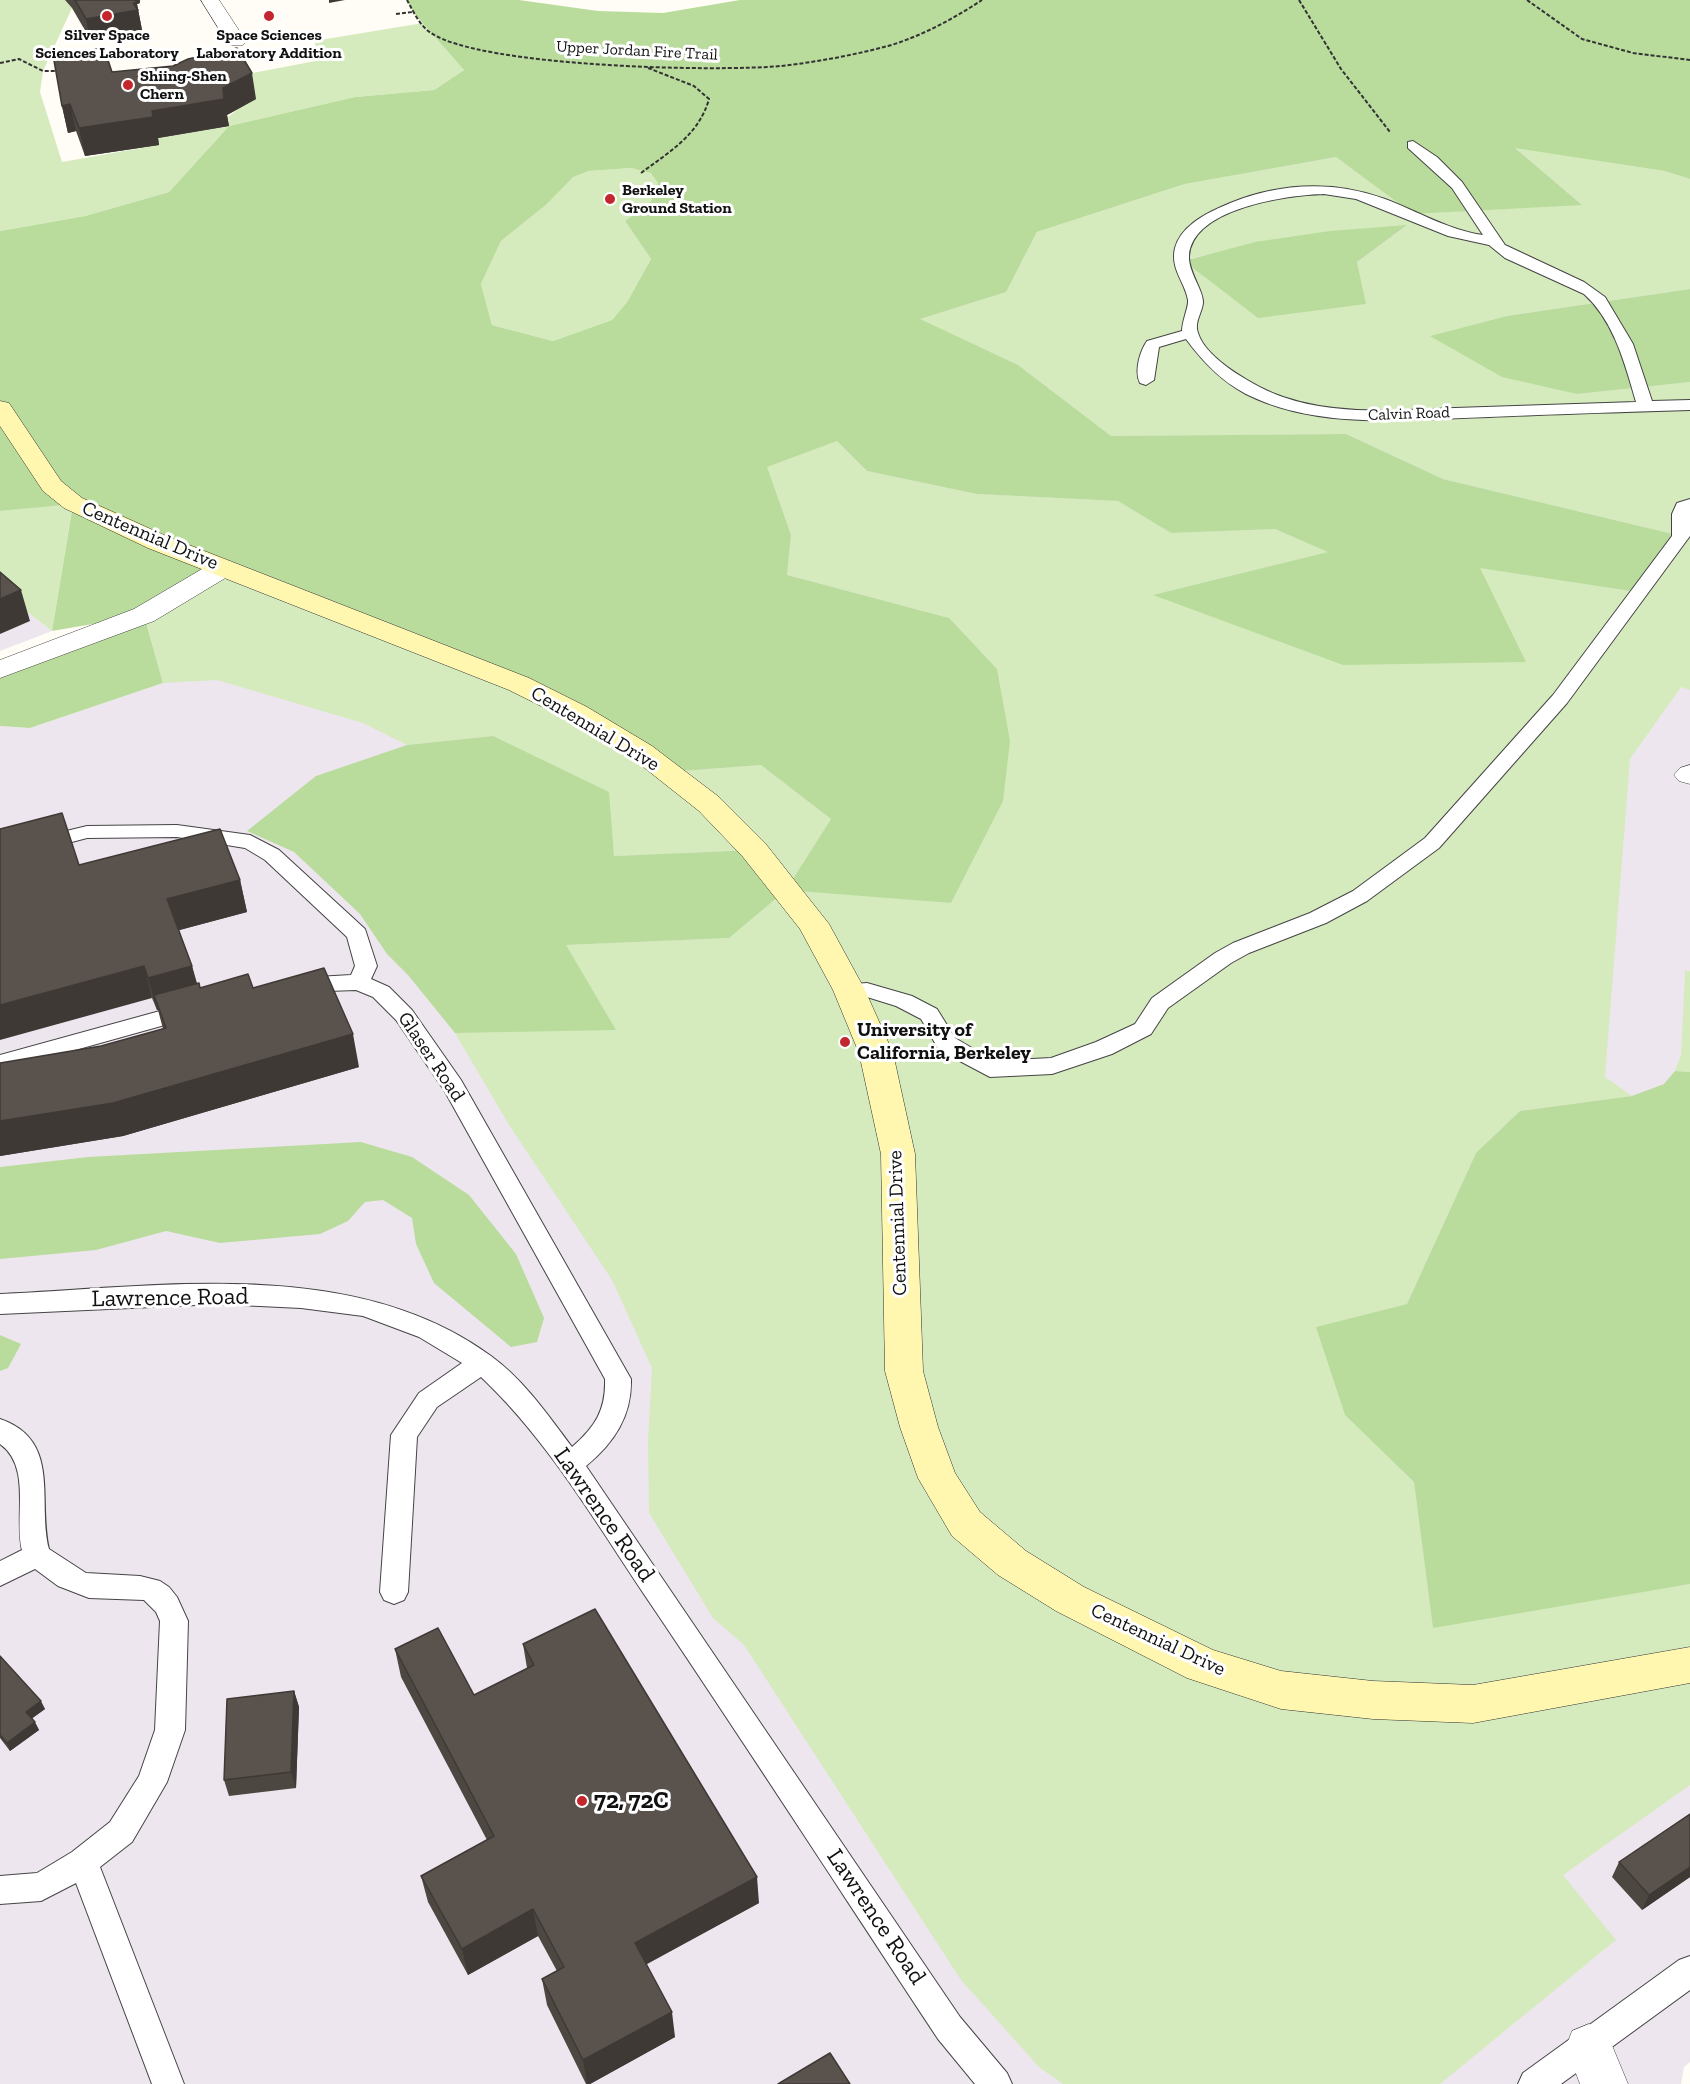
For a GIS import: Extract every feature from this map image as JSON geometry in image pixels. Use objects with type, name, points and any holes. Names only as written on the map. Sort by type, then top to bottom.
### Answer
[{"type":"street","points":[[210,0],[234,48]]},
{"type":"street","name":"Centennial Drive","points":[[0,408],[52,486],[73,503],[108,521],[223,568],[519,684],[578,713],[642,752],[709,804],[754,849],[813,924],[849,990],[876,1053],[898,1154],[904,1371],[920,1428],[938,1479],[966,1524],[1012,1563],[1120,1625],[1202,1665],[1281,1689],[1373,1700],[1473,1704],[1671,1668]]},
{"type":"street","points":[[0,670],[144,615],[223,568]]},
{"type":"lane","points":[[1413,144],[1441,166],[1456,183],[1480,215],[1492,241],[1508,253],[1588,291],[1605,306],[1640,385],[1646,406]]},
{"type":"lane","points":[[1146,380],[1147,351],[1151,345],[1190,334],[1190,318],[1196,301],[1182,267],[1186,239],[1198,226],[1218,212],[1291,192],[1338,190],[1360,195],[1457,236],[1492,241]]},
{"type":"lane","name":"Calvin Road","points":[[1190,334],[1219,371],[1243,387],[1314,411],[1356,416],[1690,405]]},
{"type":"lane","points":[[849,990],[867,990],[904,1001],[929,1014],[946,1044],[990,1069],[1052,1066],[1104,1048],[1143,1029],[1160,1003],[1223,958],[1241,948],[1318,918],[1360,896],[1390,877],[1432,843],[1560,699],[1613,624],[1681,536],[1681,514],[1683,507],[1690,504]]},
{"type":"lane","points":[[0,854],[87,832],[177,831],[250,842],[272,855],[357,934],[366,966],[359,982]]},
{"type":"lane","name":"Glaser Road","points":[[275,989],[324,982],[359,982],[381,992],[404,1015],[453,1086],[618,1379],[620,1398],[614,1418],[591,1447],[570,1464]]},
{"type":"lane","points":[[0,1063],[207,1006]]},
{"type":"lane","name":"Lawrence Road","points":[[0,1304],[218,1294],[301,1298],[365,1307],[428,1330],[482,1363],[521,1399],[570,1464],[717,1679],[949,2028],[996,2084]]},
{"type":"lane","points":[[394,1592],[404,1435],[428,1400],[482,1363]]},
{"type":"lane","points":[[0,1430],[17,1440],[30,1460],[33,1494],[32,1532],[37,1555],[70,1580],[92,1586],[138,1586],[153,1591],[169,1604],[174,1621],[170,1730],[152,1782],[121,1832],[83,1862],[41,1887],[0,1890]]},
{"type":"lane","points":[[0,1574],[37,1555]]},
{"type":"lane","points":[[83,1862],[168,2084]]},
{"type":"lane","points":[[1534,2084],[1596,2065],[1690,1971]]},
{"type":"path","name":"Upper Jordan Fire Trail","points":[[407,0],[413,12],[432,34],[454,43],[489,51],[644,66],[708,69],[770,67],[877,49],[950,21],[982,0]]},
{"type":"path","points":[[1299,0],[1348,82],[1395,139]]},
{"type":"path","points":[[1527,0],[1581,39],[1633,53],[1690,60]]},
{"type":"path","points":[[396,14],[413,12]]},
{"type":"path","points":[[0,63],[19,59],[43,71],[65,71]]},
{"type":"path","points":[[641,173],[697,128],[707,114],[709,99],[694,86],[644,66]]},
{"type":"shaded area","name":"University of California, Berkeley","points":[[1444,136],[1690,179],[1690,2062],[1684,2067],[1681,2084],[0,2084],[0,726],[30,728],[163,683],[1185,184]]},
{"type":"shaded area","points":[[0,591],[52,631],[0,651]]},
{"type":"green space","points":[[0,0],[65,0],[72,8],[43,71],[40,92],[62,162],[158,145],[157,138],[229,126],[169,192],[85,216],[0,231]]},
{"type":"green space","points":[[407,0],[519,0],[598,11],[663,13],[740,0],[1690,0],[1690,179],[1664,171],[1515,148],[1582,205],[1413,214],[1336,157],[1185,184],[1037,232],[1006,292],[920,319],[1018,365],[1111,436],[1346,434],[1443,479],[1681,536],[1637,592],[1480,568],[1526,662],[1343,665],[1153,595],[1328,552],[1275,529],[1171,533],[1118,501],[977,494],[867,471],[837,441],[767,467],[791,535],[787,575],[949,618],[997,669],[1010,741],[1003,801],[951,903],[786,890],[831,819],[761,765],[668,772],[577,713],[223,568],[144,615],[163,683],[30,728],[0,726],[0,669],[139,616],[52,631],[73,504],[0,511],[0,231],[85,216],[169,192],[229,126],[355,97],[434,90],[464,70],[413,12]],"holes":[[[631,168],[651,173],[658,183],[651,201],[625,221],[651,259],[627,302],[612,320],[553,341],[492,325],[481,284],[501,241],[546,205],[573,177],[589,171]]]},
{"type":"green space","points":[[423,23],[464,70],[434,90],[355,97],[229,126],[228,117],[237,110],[242,75],[321,60],[314,41]]},
{"type":"green space","points":[[1514,147],[1664,171],[1690,179],[1690,289],[1507,316],[1431,336],[1577,394],[1690,382],[1690,690],[1681,687],[1630,759],[1605,1077],[1632,1096],[1520,1111],[1476,1153],[1407,1304],[1317,1327],[1345,1415],[1414,1482],[1433,1627],[1690,1584],[1690,1785],[1563,1875],[1616,1940],[1440,2084],[1063,2084],[1040,2068],[961,1980],[744,1645],[713,1618],[649,1513],[648,1441],[652,1368],[612,1280],[509,1125],[455,1033],[613,1025],[565,945],[729,938],[754,850],[613,856],[493,736],[407,745],[363,723],[217,680],[163,683],[144,615],[223,568],[519,684],[668,772],[761,765],[831,819],[787,889],[951,903],[949,618],[787,575],[791,535],[766,467],[837,441],[867,471],[977,494],[1118,501],[1171,533],[1275,529],[1329,552],[1154,595],[1525,662],[1479,567],[1637,592],[1681,536],[1443,479],[1346,434],[1111,436],[1018,365],[919,319],[1006,292],[1037,232],[1185,184],[1336,157],[1413,214],[1581,204]],"holes":[[[1406,226],[1357,262],[1366,304],[1185,260],[1295,238]]]},
{"type":"green space","points":[[631,168],[652,173],[658,183],[651,201],[625,221],[651,259],[627,302],[612,320],[553,341],[492,325],[481,284],[501,241],[546,205],[572,177],[589,171]]},
{"type":"green space","points":[[1407,225],[1357,262],[1366,304],[1258,318],[1184,261],[1255,242],[1330,231]]},
{"type":"green space","points":[[1690,289],[1690,382],[1577,394],[1502,377],[1430,336],[1507,316]]},
{"type":"green space","points":[[73,503],[52,631],[0,591],[0,511]]},
{"type":"green space","points":[[493,736],[609,792],[614,856],[754,850],[786,890],[729,938],[566,945],[616,1030],[455,1033],[408,975],[387,954],[360,914],[294,852],[247,831],[316,776],[407,745]]},
{"type":"green space","points":[[1685,971],[1690,971],[1690,1072],[1675,1071],[1681,1055]]},
{"type":"green space","points":[[1675,1071],[1690,1072],[1690,1584],[1433,1628],[1414,1482],[1345,1415],[1316,1327],[1407,1304],[1476,1153],[1520,1111],[1632,1096],[1664,1084]]},
{"type":"green space","points":[[361,1142],[412,1157],[469,1195],[516,1254],[544,1318],[537,1342],[511,1347],[434,1283],[416,1244],[412,1218],[383,1200],[365,1202],[348,1221],[320,1234],[220,1243],[166,1231],[96,1250],[0,1259],[0,1167],[88,1157]]},
{"type":"green space","points":[[0,1335],[21,1344],[8,1368],[0,1371]]},
{"type":"building","points":[[75,0],[135,0],[137,3],[133,3],[138,10],[86,19]]},
{"type":"building","points":[[104,48],[112,72],[173,66],[188,59],[237,48],[252,73],[223,88],[224,99],[152,111],[153,117],[79,128],[70,104],[62,106],[53,55]]},
{"type":"building","points":[[0,572],[21,590],[0,599]]},
{"type":"building","points":[[62,813],[79,865],[220,829],[240,880],[167,899],[192,966],[148,978],[144,966],[0,1005],[0,829]]},
{"type":"building","points":[[324,968],[353,1034],[113,1103],[0,1121],[0,1063],[101,1046],[166,1028],[154,995],[199,983],[200,988],[248,974],[253,988]]},
{"type":"building","name":"72, 72C","points":[[595,1609],[757,1877],[635,1943],[672,2012],[583,2060],[542,1979],[564,1967],[533,1909],[462,1949],[421,1876],[494,1836],[395,1649],[438,1628],[474,1695],[534,1665],[523,1644]]},
{"type":"building","points":[[0,1656],[41,1701],[26,1712],[35,1722],[7,1743],[0,1735]]},
{"type":"building","points":[[294,1691],[291,1772],[224,1780],[227,1699]]},
{"type":"building","points":[[1690,1814],[1690,1867],[1649,1895],[1619,1862]]},
{"type":"building","points":[[830,2053],[850,2084],[778,2084]]},
{"type":"place","name":"Silver Space Sciences Laboratory","points":[[107,16]]},
{"type":"place","name":"Space Sciences Laboratory Addition","points":[[269,16]]},
{"type":"place","name":"Shiing-Shen Chern","points":[[128,85]]},
{"type":"place","name":"Berkeley Ground Station","points":[[610,199]]},
{"type":"place","name":"University of California, Berkeley","points":[[845,1042]]},
{"type":"place","name":"72, 72C","points":[[582,1801]]}]
